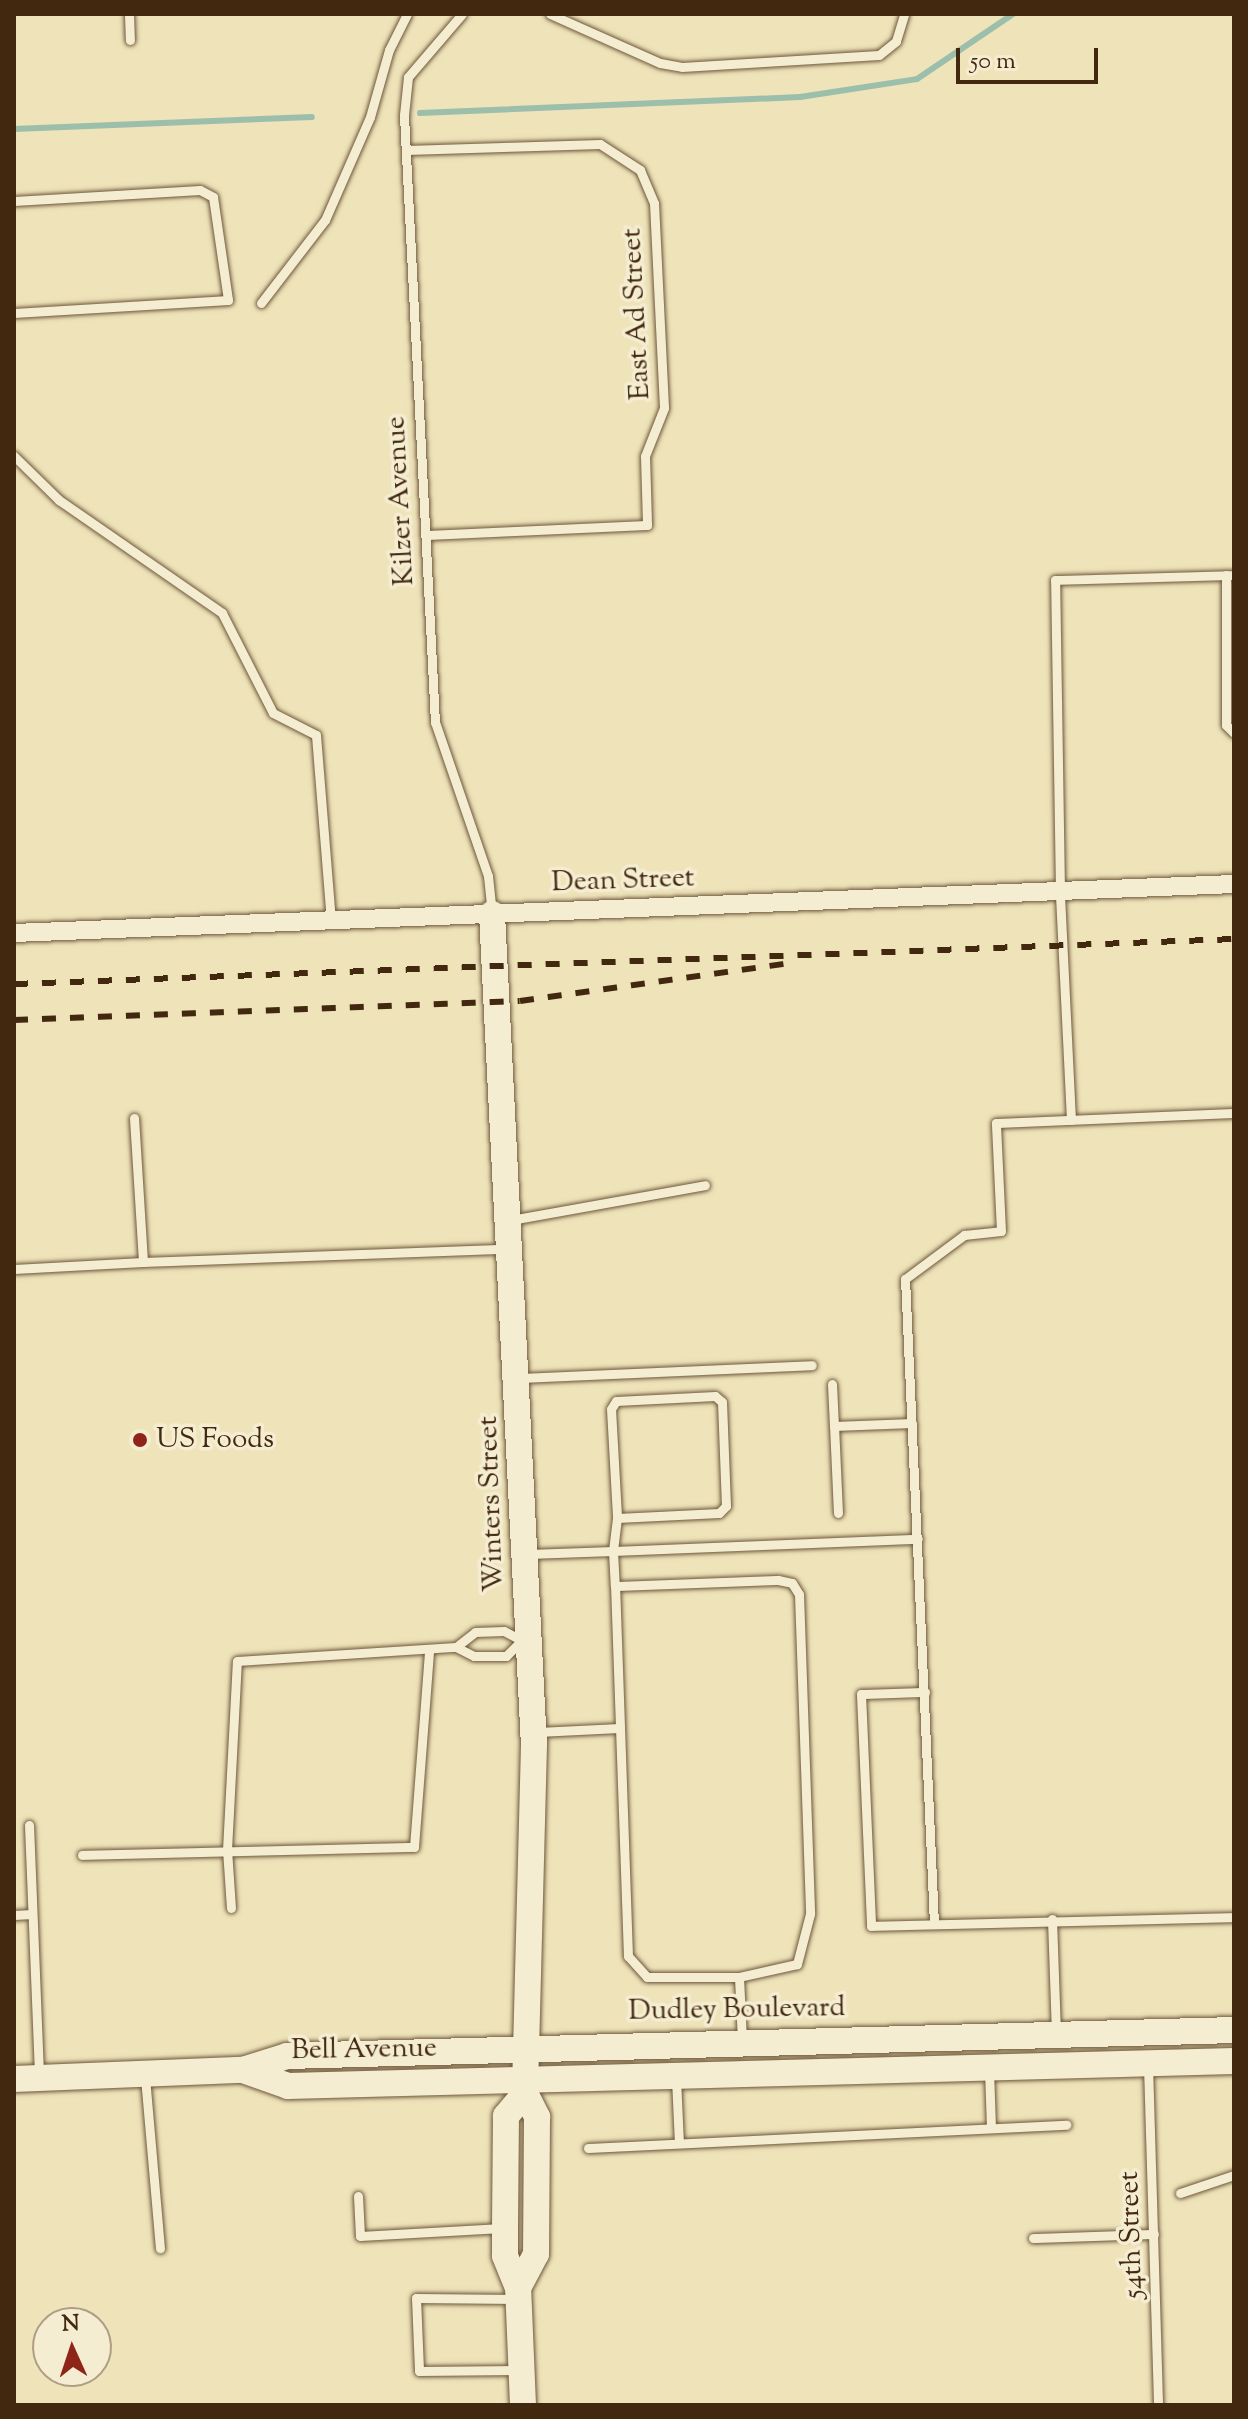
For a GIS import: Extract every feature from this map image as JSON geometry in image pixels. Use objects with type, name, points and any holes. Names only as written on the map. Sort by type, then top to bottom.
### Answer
[{"type":"main road","name":"Winters Street","points":[[492,914],[527,1554],[525,1642],[534,1732],[525,2086],[537,2117],[536,2254],[519,2294]]},
{"type":"main road","name":"Dudley Boulevard","points":[[243,2070],[287,2056],[742,2041],[1234,2030]]},
{"type":"main road","points":[[525,2086],[676,2074],[1234,2061]]},
{"type":"main road","name":"Bell Avenue","points":[[27,2079],[243,2070],[288,2086],[525,2086]]},
{"type":"main road","name":"Winters Street","points":[[523,2405],[519,2294],[505,2255],[505,2228],[506,2116],[525,2086]]},
{"type":"street","name":"Dean Street","points":[[14,933],[1234,884]]},
{"type":"lane","points":[[129,14],[130,40]]},
{"type":"lane","points":[[261,303],[325,220],[370,117],[389,50],[407,14]]},
{"type":"lane","name":"Kilzer Avenue","points":[[462,14],[408,77],[406,150],[435,722],[488,876],[492,914]]},
{"type":"lane","points":[[550,14],[660,63],[682,67],[879,55],[896,41],[904,14]]},
{"type":"lane","name":"East Ad Street","points":[[406,150],[600,144],[640,170],[654,203],[664,408],[645,456],[647,525],[426,535]]},
{"type":"lane","points":[[14,201],[200,190],[213,197],[228,300],[14,313]]},
{"type":"lane","points":[[14,456],[59,500],[222,613],[273,713],[316,735],[320,746],[331,920]]},
{"type":"lane","points":[[1071,1120],[1060,891],[1055,580],[1230,575],[1226,725],[1234,733]]},
{"type":"lane","points":[[934,1924],[905,1279],[964,1235],[1001,1231],[996,1123],[1234,1113]]},
{"type":"lane","points":[[134,1118],[143,1262]]},
{"type":"lane","points":[[511,1220],[705,1185]]},
{"type":"lane","points":[[14,1269],[512,1249]]},
{"type":"lane","points":[[519,1378],[812,1365]]},
{"type":"lane","points":[[832,1384],[838,1513]]},
{"type":"lane","points":[[615,1586],[778,1580],[792,1583],[799,1594],[810,1914],[797,1964],[739,1977],[647,1977],[628,1956],[613,1551],[617,1518],[611,1409],[616,1401],[715,1396],[722,1402],[726,1506],[719,1513],[617,1518]]},
{"type":"lane","points":[[834,1426],[912,1423]]},
{"type":"lane","points":[[527,1554],[918,1539]]},
{"type":"lane","points":[[231,1908],[227,1850],[237,1661],[456,1647],[475,1632],[504,1631],[525,1642],[506,1656],[474,1656],[456,1647]]},
{"type":"lane","points":[[82,1855],[414,1847],[429,1650]]},
{"type":"lane","points":[[925,1692],[861,1694],[871,1926],[1052,1919],[1234,1917]]},
{"type":"lane","points":[[534,1732],[620,1728]]},
{"type":"lane","points":[[27,2079],[32,1914],[29,1825]]},
{"type":"lane","points":[[14,1915],[32,1914]]},
{"type":"lane","points":[[1052,1919],[1056,2034]]},
{"type":"lane","points":[[739,1977],[742,2041]]},
{"type":"lane","name":"54th Street","points":[[1148,2064],[1158,2405]]},
{"type":"lane","points":[[989,2067],[991,2128]]},
{"type":"lane","points":[[144,2074],[158,2185],[160,2248]]},
{"type":"lane","points":[[676,2074],[679,2143]]},
{"type":"lane","points":[[588,2148],[1066,2125]]},
{"type":"lane","points":[[1180,2193],[1234,2175]]},
{"type":"lane","points":[[358,2196],[360,2236],[505,2228]]},
{"type":"lane","points":[[1033,2238],[1154,2234]]},
{"type":"lane","points":[[519,2294],[416,2298],[419,2371],[521,2370]]},
{"type":"waterway","points":[[420,113],[800,97],[917,79],[1013,14]]},
{"type":"waterway","points":[[14,129],[312,117]]},
{"type":"railway","points":[[14,984],[1234,939]]},
{"type":"railway","points":[[14,1020],[520,1001],[791,963]]},
{"type":"place","name":"US Foods","points":[[140,1440]]}]
